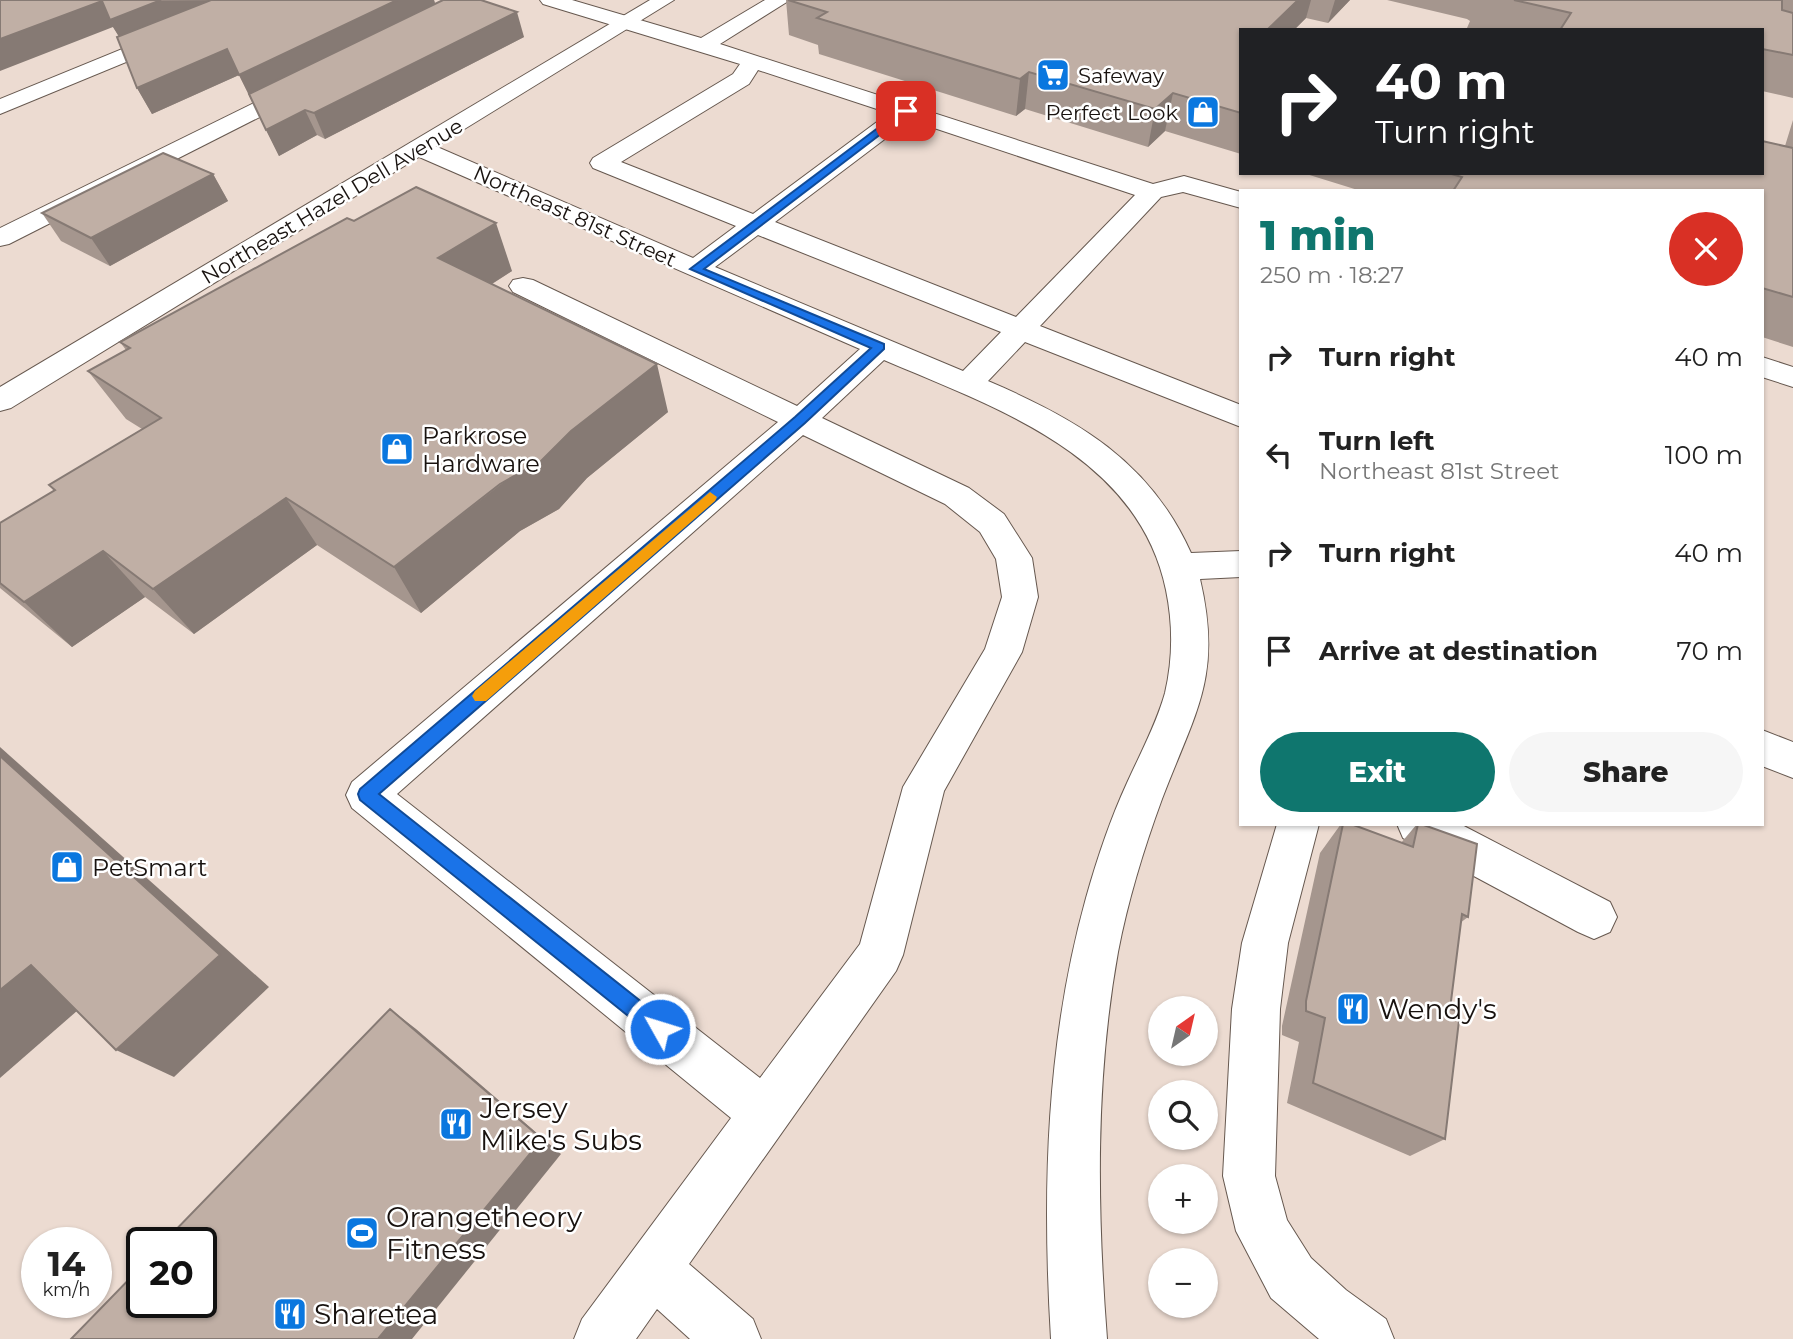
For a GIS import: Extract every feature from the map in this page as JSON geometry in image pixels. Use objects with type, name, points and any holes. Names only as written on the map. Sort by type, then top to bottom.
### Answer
[{"type":"street","points":[[0,107],[260,0]]},
{"type":"street","points":[[550,0],[703,45],[1152,192]]},
{"type":"street","name":"Northeast Hazel Dell Avenue","points":[[0,401],[664,0]]},
{"type":"street","points":[[703,45],[780,0]]},
{"type":"street","points":[[753,61],[741,79],[602,163],[1239,416]]},
{"type":"street","points":[[0,238],[327,74]]},
{"type":"street","points":[[695,269],[906,111]]},
{"type":"street","name":"Northeast 81st Street","points":[[419,148],[695,269],[968,384],[1047,421],[1101,457],[1144,500],[1160,525],[1180,567],[1189,603],[1190,665],[1184,695],[1141,798],[1108,899],[1084,1018],[1072,1189],[1079,1339]]},
{"type":"street","points":[[968,384],[1152,192],[1184,184],[1239,199]]},
{"type":"street","points":[[523,286],[957,496],[992,523],[1014,558],[1020,597],[1003,652],[924,787],[880,955],[602,1339]]},
{"type":"street","points":[[764,1113],[367,794],[800,420],[880,347]]},
{"type":"street","points":[[1764,368],[1793,377]]},
{"type":"street","points":[[1180,567],[1239,564]]},
{"type":"street","points":[[1764,748],[1793,760]]},
{"type":"street","points":[[1296,826],[1265,943],[1258,995],[1249,1176],[1263,1231],[1291,1278],[1326,1310],[1366,1339]]},
{"type":"street","points":[[1422,826],[1594,917]]},
{"type":"street","points":[[652,1268],[733,1339]]},
{"type":"building","points":[[0,0],[161,0],[110,20],[102,1],[0,39]]},
{"type":"building","points":[[211,0],[397,0],[239,75],[227,49],[137,88],[117,37]]},
{"type":"building","points":[[443,0],[481,0],[517,12],[314,113],[305,110],[266,130],[249,94]]},
{"type":"building","name":"Safeway","points":[[788,0],[1298,0],[1269,28],[1239,28],[1239,112],[1173,93],[1155,109],[1029,72],[1020,79],[817,18],[827,12]]},
{"type":"building","points":[[1514,0],[1782,0],[1782,10],[1793,13],[1793,55],[1764,49],[1764,28],[1561,28],[1571,13]]},
{"type":"building","points":[[1764,141],[1793,148],[1793,297],[1764,289],[1764,189],[1454,189],[1462,177],[1455,175],[1764,175]]},
{"type":"building","points":[[163,153],[213,174],[91,238],[42,213]]},
{"type":"building","name":"Parkrose Hardware","points":[[416,187],[496,223],[438,258],[657,364],[571,431],[541,461],[500,484],[394,567],[286,498],[153,589],[103,551],[24,602],[0,583],[0,523],[55,490],[49,485],[161,418],[88,371],[130,348],[120,342],[347,218],[354,221]]},
{"type":"building","name":"PetSmart","points":[[0,756],[220,955],[116,1050],[31,965],[0,990]]},
{"type":"building","name":"Wendy's","points":[[1343,826],[1356,826],[1413,847],[1418,826],[1427,826],[1477,844],[1468,917],[1462,914],[1450,1009],[1460,1012],[1445,1139],[1313,1083],[1325,1018],[1306,1011]]},
{"type":"building","points":[[390,1009],[542,1139],[378,1339],[71,1339],[91,1318],[112,1318],[112,1297],[126,1282],[126,1318],[217,1318],[217,1227],[179,1227]]},
{"type":"slow traffic","points":[[480,696],[710,497]]},
{"type":"place","name":"Safeway","points":[[1053,75]]},
{"type":"place","name":"Perfect Look","points":[[1203,112]]},
{"type":"place","name":"Parkrose Hardware","points":[[397,449]]},
{"type":"place","name":"PetSmart","points":[[67,867]]},
{"type":"place","name":"Wendy's","points":[[1353,1009]]},
{"type":"place","name":"Jersey Mike's Subs","points":[[456,1124]]},
{"type":"place","name":"Orangetheory Fitness","points":[[362,1233]]},
{"type":"place","name":"Sharetea","points":[[290,1314]]},
{"type":"route","points":[[660,1029],[367,794],[800,420],[880,347],[695,269],[906,111]]}]
